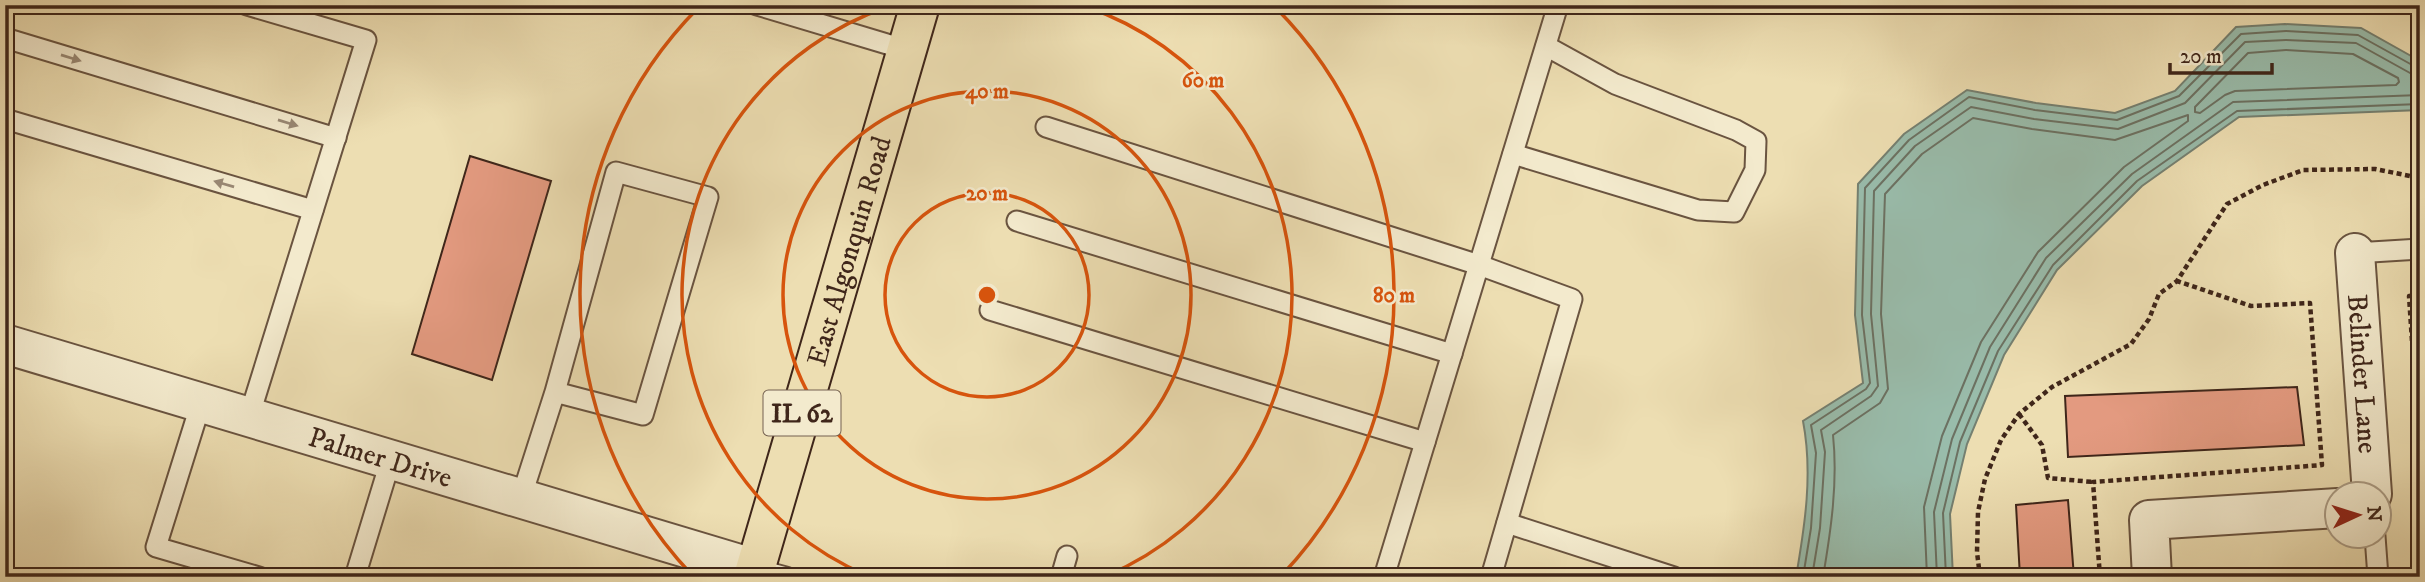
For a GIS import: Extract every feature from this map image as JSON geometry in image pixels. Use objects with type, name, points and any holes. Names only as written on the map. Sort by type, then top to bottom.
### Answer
[{"type":"main road","name":"East Algonquin Road","points":[[765,574],[920,5]]},
{"type":"street","name":"Belinder Lane","points":[[2355,253],[2371,480]]},
{"type":"street","name":"Palmer Drive","points":[[5,344],[765,574]]},
{"type":"street","points":[[2152,577],[2149,520],[2324,509]]},
{"type":"lane","points":[[247,5],[366,40],[249,417]]},
{"type":"lane","points":[[757,5],[907,50]]},
{"type":"lane","points":[[1384,577],[1558,5]]},
{"type":"lane","points":[[5,38],[336,138]]},
{"type":"lane","points":[[1513,154],[1698,210],[1734,212],[1755,170],[1756,141],[1736,130],[1615,84],[1546,46]]},
{"type":"lane","points":[[5,119],[313,210]]},
{"type":"lane","points":[[1046,127],[1479,265],[1572,299],[1491,577]]},
{"type":"lane","points":[[520,498],[555,392],[616,172],[708,197],[643,415],[555,392]]},
{"type":"lane","points":[[1017,220],[1452,354]]},
{"type":"lane","points":[[2355,253],[2420,248]]},
{"type":"lane","points":[[990,310],[1425,442]]},
{"type":"lane","points":[[201,403],[156,547],[260,577]]},
{"type":"lane","points":[[355,577],[391,459]]},
{"type":"lane","points":[[1507,523],[1674,577]]},
{"type":"lane","points":[[2376,550],[2378,577]]},
{"type":"lane","points":[[1061,577],[1067,556]]},
{"type":"path","points":[[1980,577],[1977,552],[1978,512],[1985,479],[2001,440],[2019,414],[2052,387],[2131,344],[2149,319],[2159,294],[2176,281],[2227,204],[2263,184],[2303,170],[2375,169],[2420,178]]},
{"type":"path","points":[[2019,414],[2042,445],[2048,478],[2092,482],[2322,465],[2310,303],[2251,306],[2176,281]]},
{"type":"path","points":[[2420,295],[2409,296],[2420,463]]},
{"type":"path","points":[[2092,482],[2099,577]]},
{"type":"water","points":[[2285,24],[2361,28],[2420,61],[2420,110],[2239,117],[2142,186],[2057,270],[2004,355],[1967,444],[1950,514],[1953,577],[1796,577],[1808,480],[1803,421],[1863,383],[1855,315],[1858,184],[1904,134],[1967,90],[2036,103],[2115,113],[2175,91],[2236,27]]},
{"type":"building","points":[[470,156],[551,181],[492,380],[412,354]]},
{"type":"building","points":[[2297,387],[2304,445],[2068,457],[2065,396]]},
{"type":"building","points":[[2068,500],[2074,577],[2020,577],[2016,505]]}]
